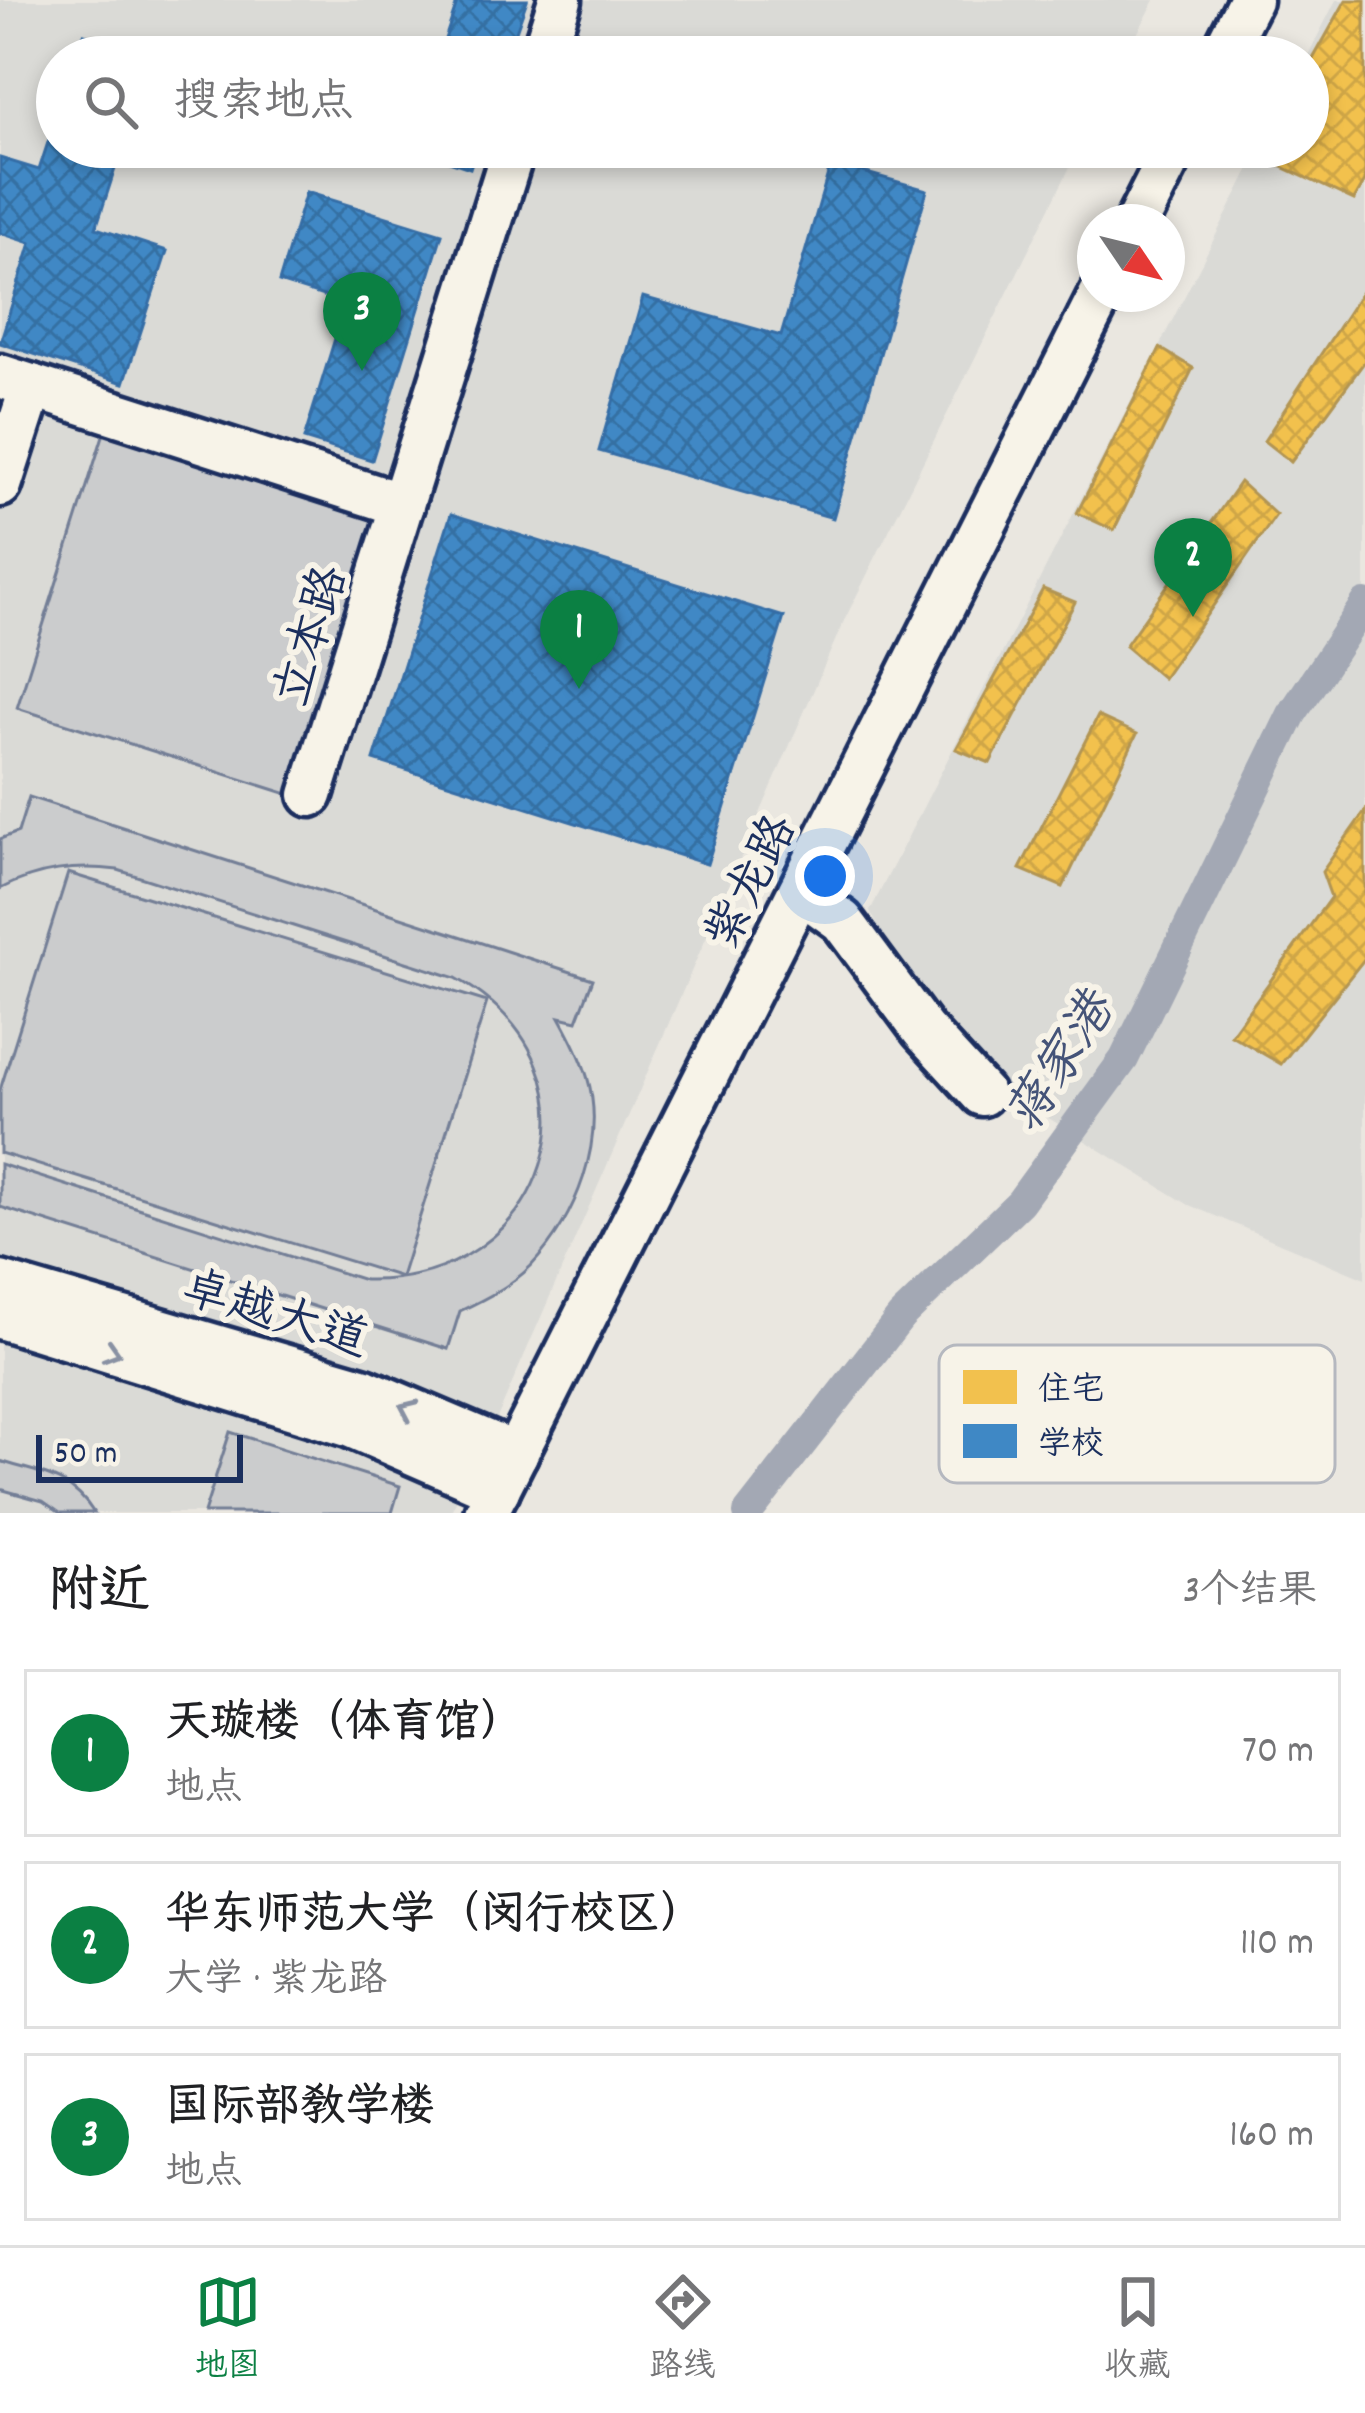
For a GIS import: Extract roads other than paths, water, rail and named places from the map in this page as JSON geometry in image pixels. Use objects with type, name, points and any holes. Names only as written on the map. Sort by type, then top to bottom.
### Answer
[{"type":"street","points":[[549,36],[560,0]]},
{"type":"street","points":[[1232,36],[1250,0]]},
{"type":"street","name":"立本路","points":[[311,795],[507,168]]},
{"type":"street","points":[[1146,204],[1164,168]]},
{"type":"street","name":"紫龙路","points":[[500,1486],[1092,312]]},
{"type":"street","points":[[0,485],[16,381],[402,505]]},
{"type":"street","points":[[800,891],[842,921],[923,1030],[982,1094]]},
{"type":"street","name":"卓越大道","points":[[0,1283],[365,1390],[500,1486]]},
{"type":"street","name":"卓越大道","points":[[0,1317],[351,1426],[500,1486]]},
{"type":"waterway","name":"蒋家港","points":[[748,1513],[901,1317],[1020,1202],[1124,1059],[1292,714],[1365,604]]},
{"type":"place","name":"国际部教学楼","points":[[362,371]]},
{"type":"place","name":"华东师范大学（闵行校区）","points":[[1193,617]]},
{"type":"place","name":"天璇楼（体育馆）","points":[[579,689]]}]
